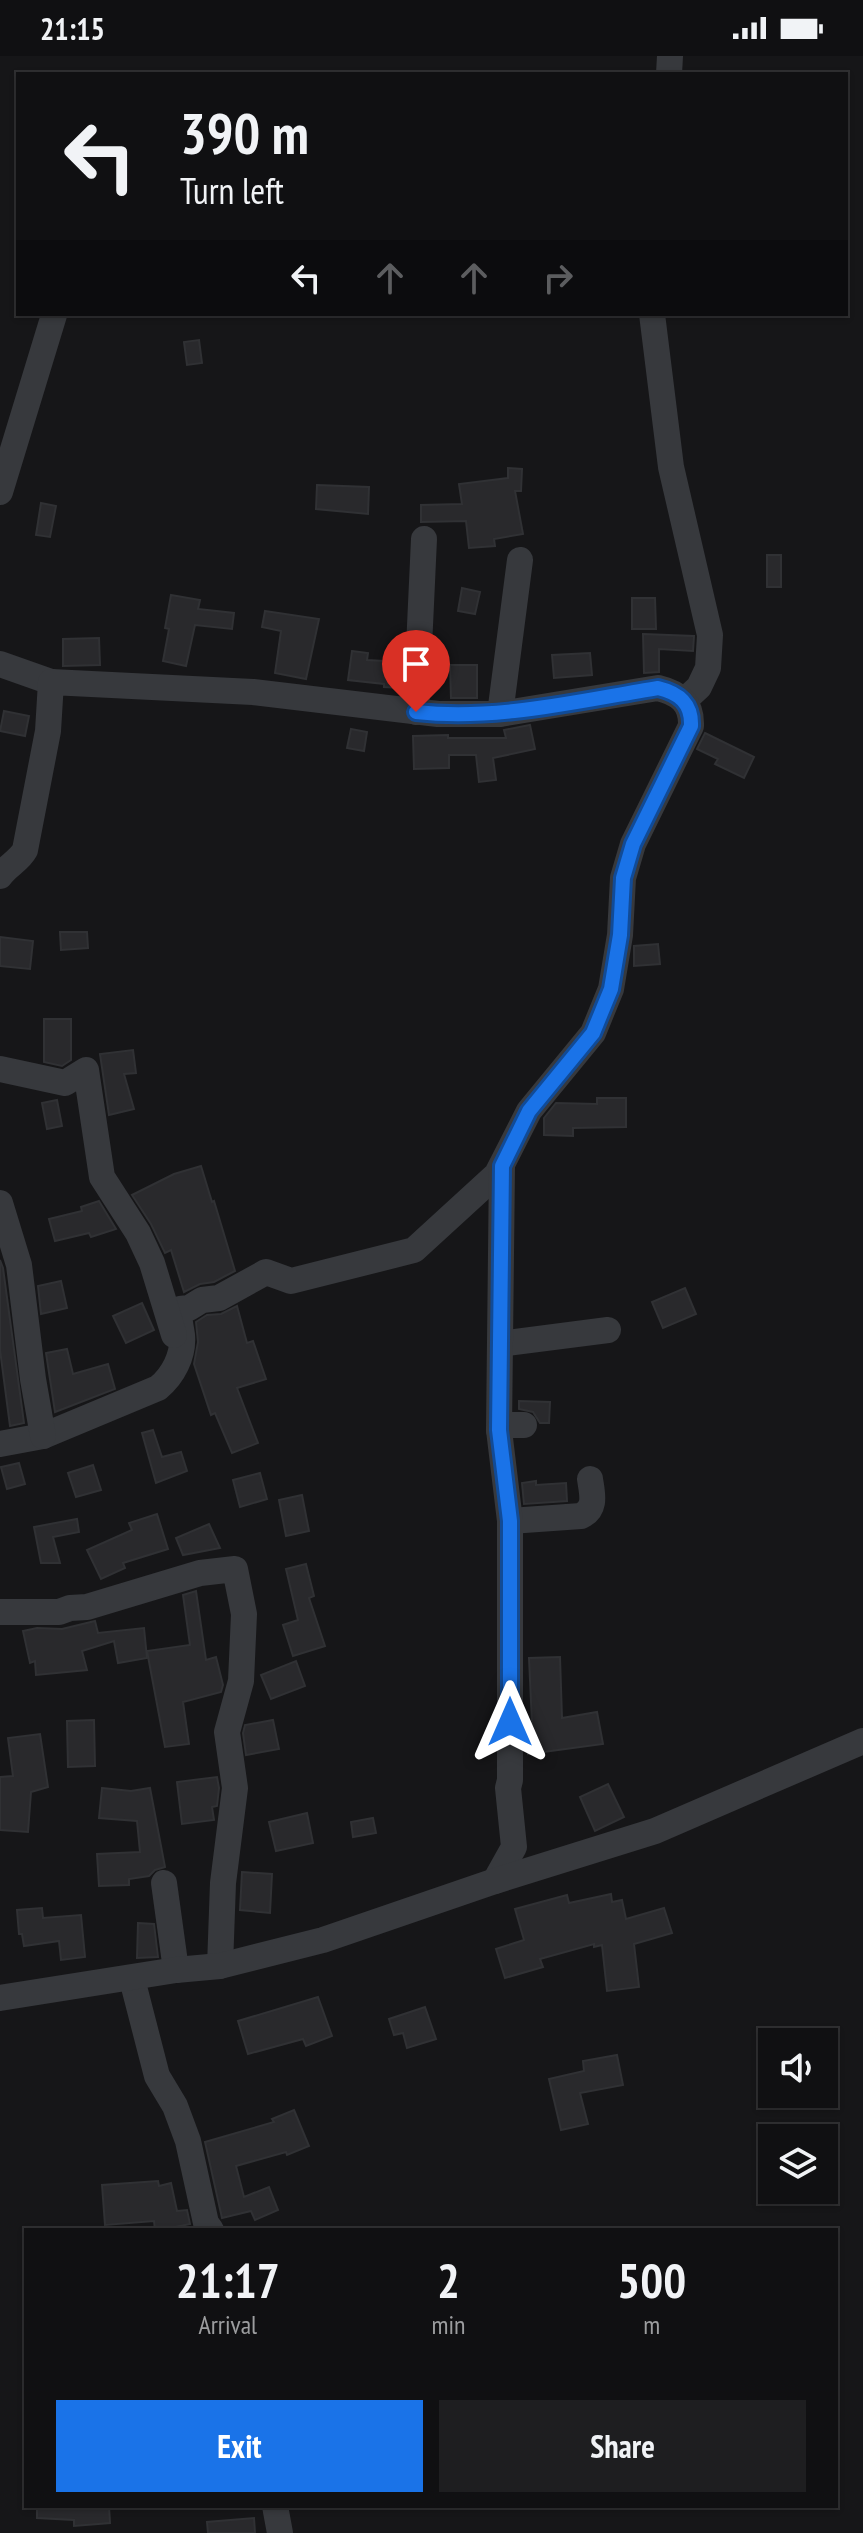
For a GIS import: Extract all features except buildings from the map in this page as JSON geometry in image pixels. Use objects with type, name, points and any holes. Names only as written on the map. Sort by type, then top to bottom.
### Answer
[{"type":"street","points":[[0,492],[54,316]]},
{"type":"street","points":[[652,316],[671,467],[710,635],[708,668],[699,687],[685,700]]},
{"type":"street","points":[[416,712],[424,539]]},
{"type":"street","points":[[500,714],[520,560]]},
{"type":"street","points":[[0,664],[51,682],[253,692],[438,714],[500,714],[658,688],[673,691],[685,700],[692,715],[691,726],[633,844],[623,878],[620,935],[611,989],[593,1033],[529,1111],[497,1174],[414,1250],[291,1281],[266,1272],[219,1298],[202,1300],[189,1308],[180,1309],[178,1317],[183,1339],[176,1367],[169,1379],[158,1388],[43,1436],[0,1444]]},
{"type":"street","points":[[0,876],[9,864],[20,860],[25,850],[48,731],[51,682]]},
{"type":"street","points":[[0,1069],[65,1083],[86,1070],[102,1177],[138,1233],[152,1263],[179,1354]]},
{"type":"street","points":[[495,1881],[514,1847],[508,1788],[512,1427],[500,1344],[502,1166]]},
{"type":"street","points":[[0,1203],[19,1265],[43,1436]]},
{"type":"street","points":[[500,1344],[608,1330]]},
{"type":"street","points":[[510,1521],[588,1513],[592,1505],[590,1479]]},
{"type":"street","points":[[0,1612],[59,1612],[87,1607],[200,1573],[235,1569],[244,1614],[241,1681],[227,1732],[235,1788],[223,1883],[220,1966]]},
{"type":"street","points":[[0,1998],[220,1966],[323,1940],[495,1881],[655,1831],[863,1741]]},
{"type":"street","points":[[164,1883],[176,1970]]},
{"type":"street","points":[[132,1979],[157,2076],[175,2106],[188,2141],[210,2228]]},
{"type":"street","points":[[275,2508],[280,2533]]},
{"type":"route","points":[[416,712],[500,714],[658,688],[673,691],[685,700],[692,715],[691,726],[633,844],[623,878],[620,935],[611,989],[593,1033],[529,1111],[502,1166],[499,1430],[510,1521],[510,1722]]}]
